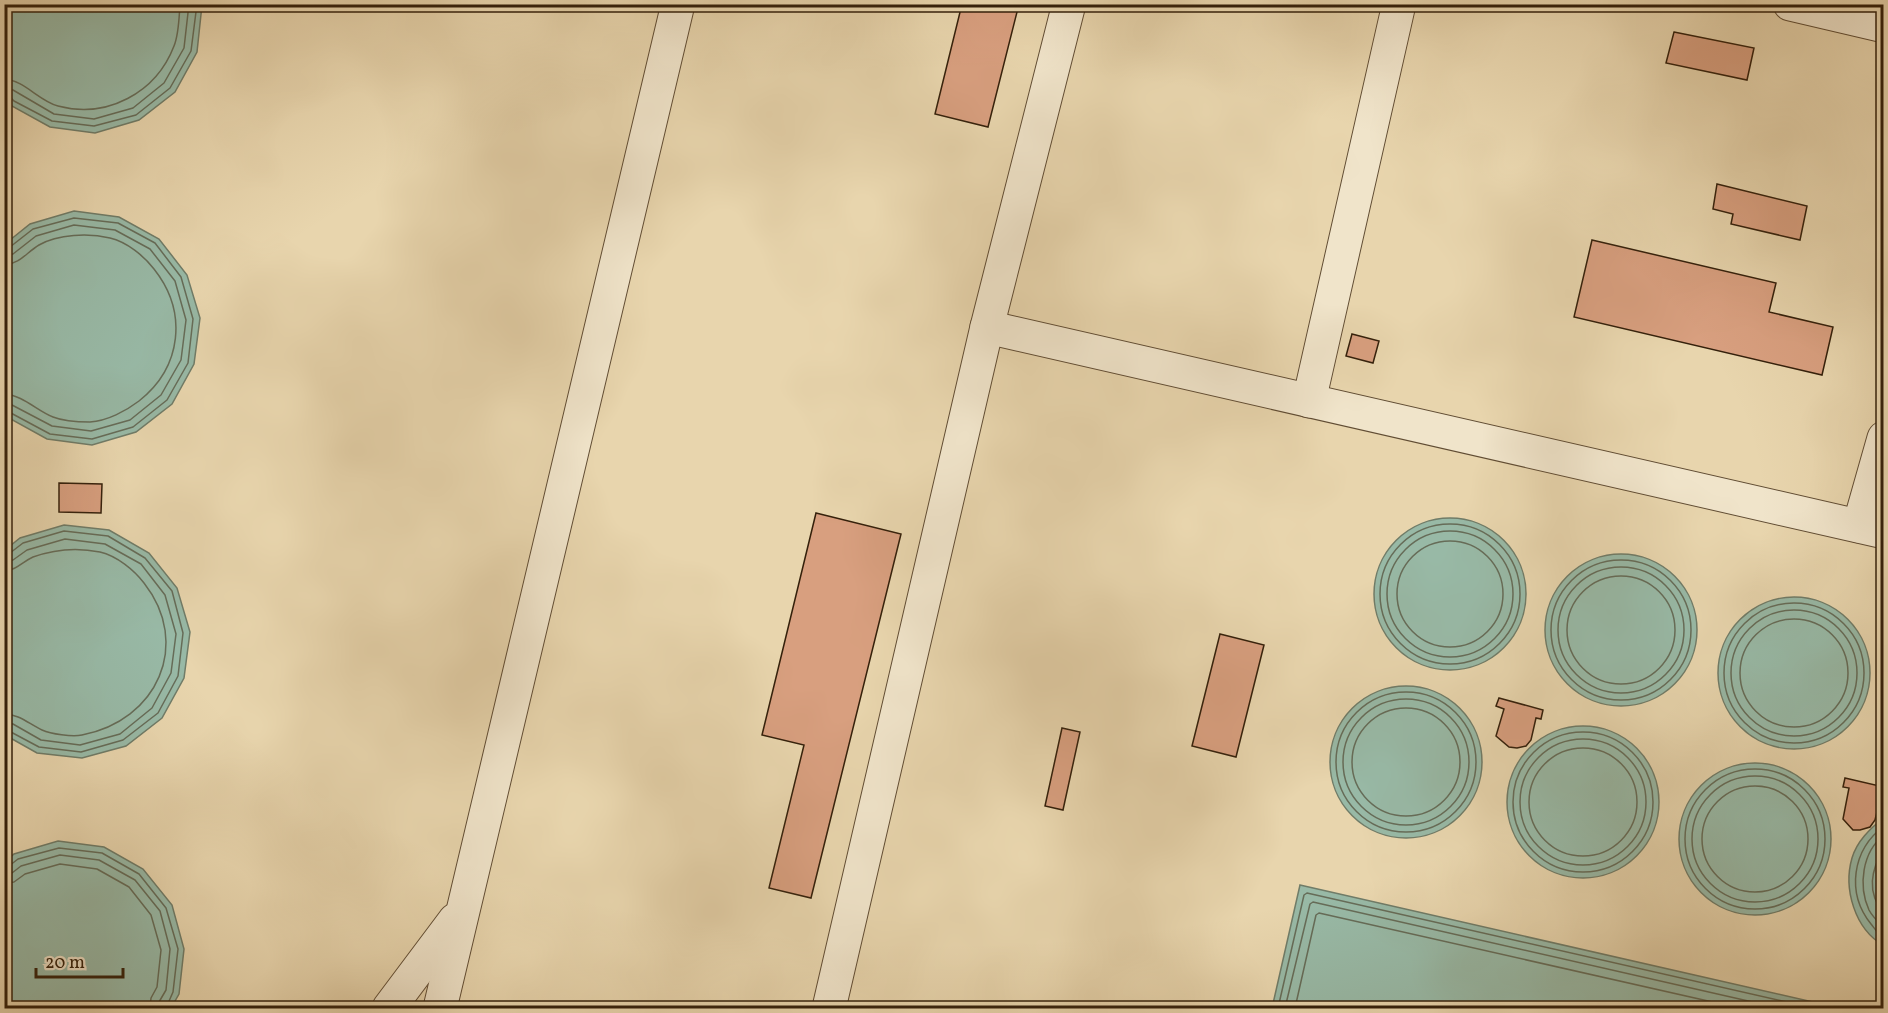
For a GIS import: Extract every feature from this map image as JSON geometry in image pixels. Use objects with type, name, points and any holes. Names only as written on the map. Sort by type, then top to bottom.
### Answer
[{"type":"lane","points":[[440,1008],[678,4]]},
{"type":"lane","points":[[829,1008],[987,327],[1069,4]]},
{"type":"lane","points":[[1309,401],[1399,4]]},
{"type":"lane","points":[[1790,4],[1884,26]]},
{"type":"lane","points":[[987,327],[1871,529],[1884,438]]},
{"type":"lane","points":[[389,1008],[464,909]]},
{"type":"water","points":[[5,4],[202,5],[197,52],[175,92],[139,120],[95,133],[50,127],[10,105],[5,99]]},
{"type":"water","points":[[74,211],[119,217],[159,239],[187,275],[200,318],[194,364],[172,404],[136,432],[92,445],[47,439],[5,414],[5,244],[30,224]]},
{"type":"water","points":[[1450,518],[1465,519],[1479,524],[1504,540],[1520,565],[1525,579],[1525,609],[1520,623],[1504,648],[1479,664],[1465,669],[1450,670],[1435,669],[1421,664],[1396,648],[1380,623],[1375,609],[1374,594],[1375,579],[1380,565],[1396,540],[1421,524],[1435,519]]},
{"type":"water","points":[[64,525],[109,530],[149,553],[177,588],[190,632],[184,678],[162,718],[126,746],[82,758],[37,753],[5,735],[5,550],[20,538]]},
{"type":"water","points":[[1621,554],[1636,555],[1650,560],[1675,576],[1691,601],[1696,615],[1696,645],[1691,659],[1675,684],[1650,700],[1636,705],[1621,706],[1606,705],[1592,700],[1567,684],[1551,659],[1546,645],[1545,630],[1546,615],[1551,601],[1567,576],[1592,560],[1606,555]]},
{"type":"water","points":[[1794,597],[1809,598],[1823,603],[1848,619],[1864,644],[1869,658],[1869,688],[1864,702],[1848,727],[1823,743],[1809,748],[1794,749],[1779,748],[1765,743],[1740,727],[1724,702],[1719,688],[1718,673],[1719,658],[1724,644],[1740,619],[1765,603],[1779,598]]},
{"type":"water","points":[[1406,686],[1421,687],[1435,692],[1460,708],[1476,733],[1481,747],[1481,777],[1476,791],[1460,816],[1435,832],[1421,837],[1406,838],[1391,837],[1377,832],[1352,816],[1336,791],[1331,777],[1330,762],[1331,747],[1336,733],[1352,708],[1377,692],[1391,687]]},
{"type":"water","points":[[1583,726],[1598,727],[1612,732],[1637,748],[1653,773],[1658,787],[1658,817],[1653,831],[1637,856],[1612,872],[1598,877],[1583,878],[1568,877],[1554,872],[1529,856],[1513,831],[1508,817],[1507,802],[1508,787],[1513,773],[1529,748],[1554,732],[1568,727]]},
{"type":"water","points":[[1755,763],[1770,764],[1784,769],[1809,785],[1825,810],[1830,824],[1830,854],[1825,868],[1809,893],[1784,909],[1770,914],[1755,915],[1740,914],[1726,909],[1701,893],[1685,868],[1680,854],[1679,839],[1680,824],[1685,810],[1701,785],[1726,769],[1740,764]]},
{"type":"water","points":[[1883,818],[1883,945],[1873,938],[1859,919],[1850,895],[1849,882],[1852,858],[1857,846]]},
{"type":"water","points":[[58,841],[104,847],[143,869],[172,905],[184,949],[179,994],[171,1008],[5,1008],[5,862],[14,854]]},
{"type":"water","points":[[1300,885],[1839,1008],[1272,1008]]},
{"type":"building","points":[[962,4],[1019,4],[988,127],[935,114]]},
{"type":"building","points":[[1674,32],[1754,48],[1747,80],[1666,63]]},
{"type":"building","points":[[1717,184],[1807,206],[1800,240],[1731,224],[1733,214],[1713,209]]},
{"type":"building","points":[[1592,240],[1776,283],[1769,312],[1833,327],[1822,375],[1574,317]]},
{"type":"building","points":[[1352,334],[1379,341],[1373,363],[1346,356]]},
{"type":"building","points":[[59,483],[102,484],[101,513],[59,512]]},
{"type":"building","points":[[816,513],[901,534],[811,898],[769,888],[804,745],[762,735]]},
{"type":"building","points":[[1220,634],[1264,645],[1236,757],[1192,746]]},
{"type":"building","points":[[1499,698],[1543,710],[1541,719],[1536,718],[1531,740],[1526,746],[1509,747],[1496,736],[1504,709],[1496,706]]},
{"type":"building","points":[[1062,728],[1080,732],[1063,810],[1045,806]]},
{"type":"building","points":[[1845,778],[1884,787],[1884,797],[1881,796],[1875,820],[1870,827],[1853,830],[1843,819],[1849,788],[1843,787]]}]
